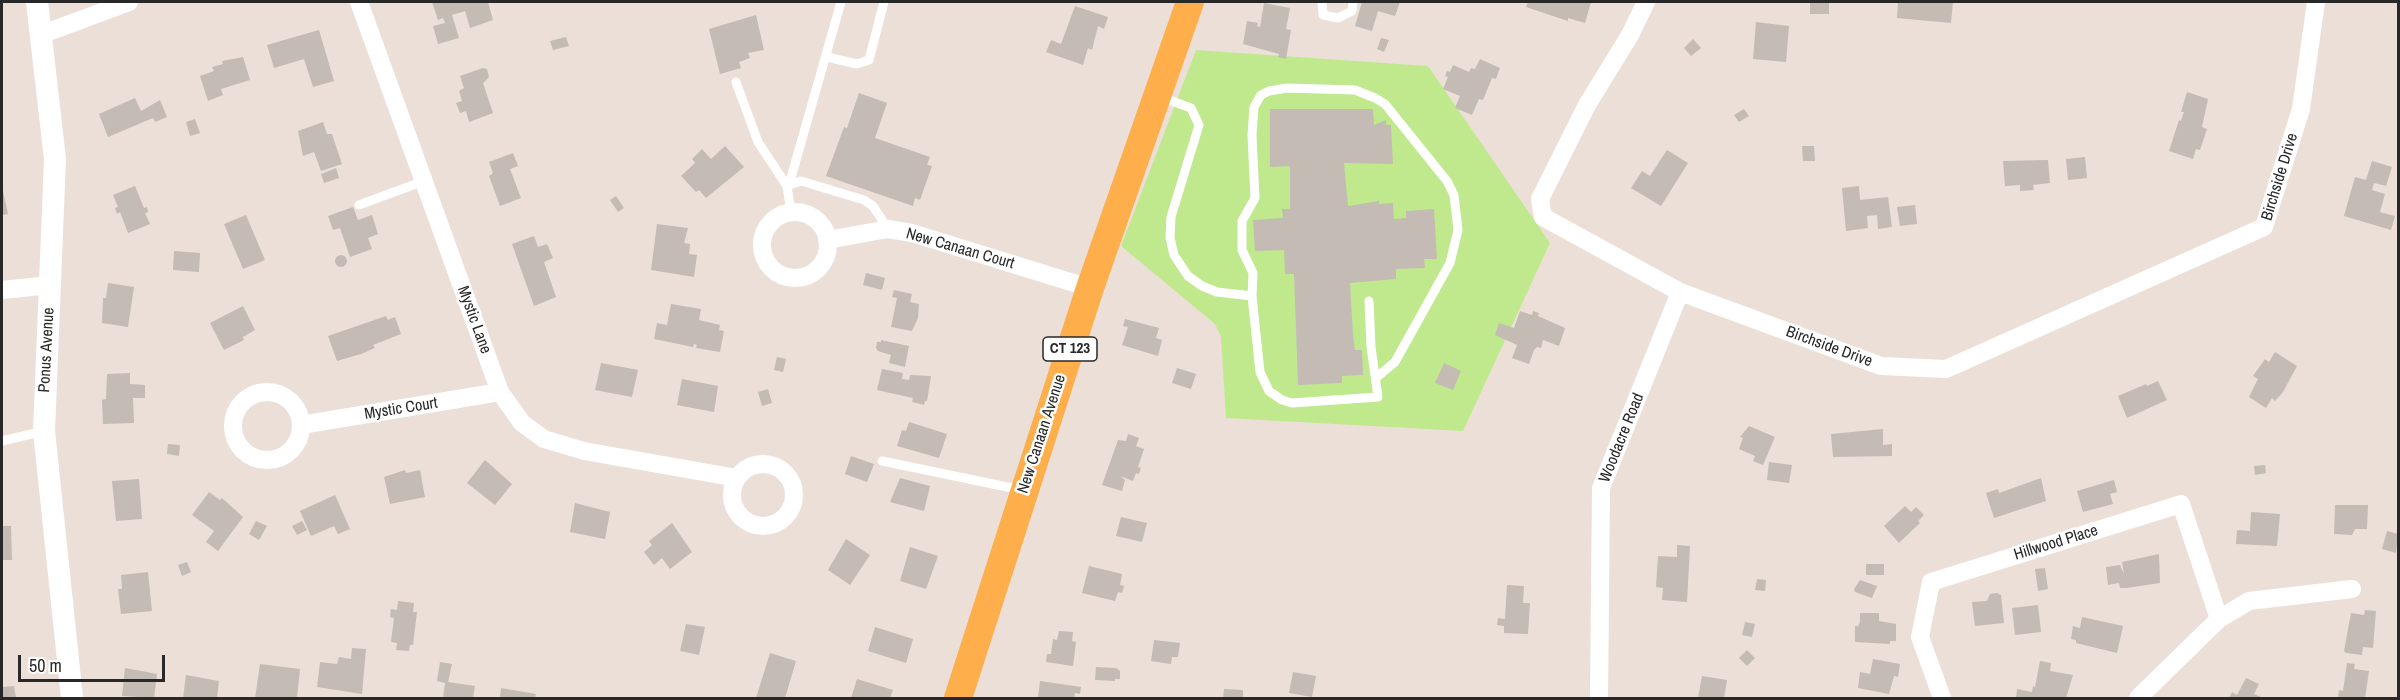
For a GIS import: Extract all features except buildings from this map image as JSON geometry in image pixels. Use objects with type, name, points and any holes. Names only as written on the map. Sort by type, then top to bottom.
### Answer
[{"type":"main road","name":"New Canaan Avenue","points":[[958,699],[1090,288],[1190,2]]},
{"type":"street","name":"Ponus Avenue","points":[[37,2],[55,159],[44,431],[72,699]]},
{"type":"street","points":[[40,35],[129,2]]},
{"type":"street","name":"Mystic Lane","points":[[359,2],[500,392],[522,423],[544,439],[584,451],[737,478]]},
{"type":"street","name":"Birchside Drive","points":[[1646,2],[1630,35],[1587,105],[1540,199],[1543,217],[1680,292],[1881,366],[1946,369],[2264,227],[2301,109],[2316,2]]},
{"type":"street","points":[[791,212],[802,213],[815,219],[822,226],[827,240],[825,257],[812,273],[791,278],[774,271],[764,257],[763,236],[772,221],[791,212]]},
{"type":"street","name":"New Canaan Court","points":[[827,240],[888,229],[912,233],[1090,288]]},
{"type":"street","points":[[2,290],[50,285]]},
{"type":"street","name":"Woodacre Road","points":[[1599,699],[1602,488],[1680,292]]},
{"type":"street","name":"Mystic Court","points":[[301,425],[500,392]]},
{"type":"street","name":"Hillwood Place","points":[[1942,699],[1920,638],[1930,582],[2181,504],[2219,619]]},
{"type":"street","points":[[2138,699],[2219,619],[2249,601],[2289,594],[2352,590]]},
{"type":"lane","points":[[791,212],[788,185],[827,57],[841,2]]},
{"type":"lane","points":[[827,57],[857,64],[869,60],[884,2]]},
{"type":"lane","points":[[1322,2],[1323,15],[1338,18],[1352,11],[1353,2]]},
{"type":"lane","points":[[736,82],[758,142],[788,185]]},
{"type":"lane","points":[[1369,301],[1371,347],[1378,397],[1302,404],[1275,397],[1265,386],[1260,372],[1252,296],[1253,273],[1242,250],[1242,221],[1255,198],[1252,135],[1254,108],[1261,95],[1269,91],[1287,88],[1363,92],[1385,104],[1451,188],[1458,215],[1454,255],[1395,362],[1377,377]]},
{"type":"lane","points":[[1156,96],[1191,108],[1199,125],[1171,217],[1170,238],[1178,262],[1188,276],[1202,286],[1218,292],[1252,296]]},
{"type":"lane","points":[[788,185],[801,180],[864,200],[873,206],[888,229]]},
{"type":"lane","points":[[359,205],[424,181]]},
{"type":"lane","points":[[2,441],[44,431]]},
{"type":"lane","points":[[882,461],[1024,490]]},
{"type":"green space","points":[[1196,50],[1428,66],[1550,243],[1463,431],[1226,418],[1221,337],[1215,324],[1121,246]]}]
